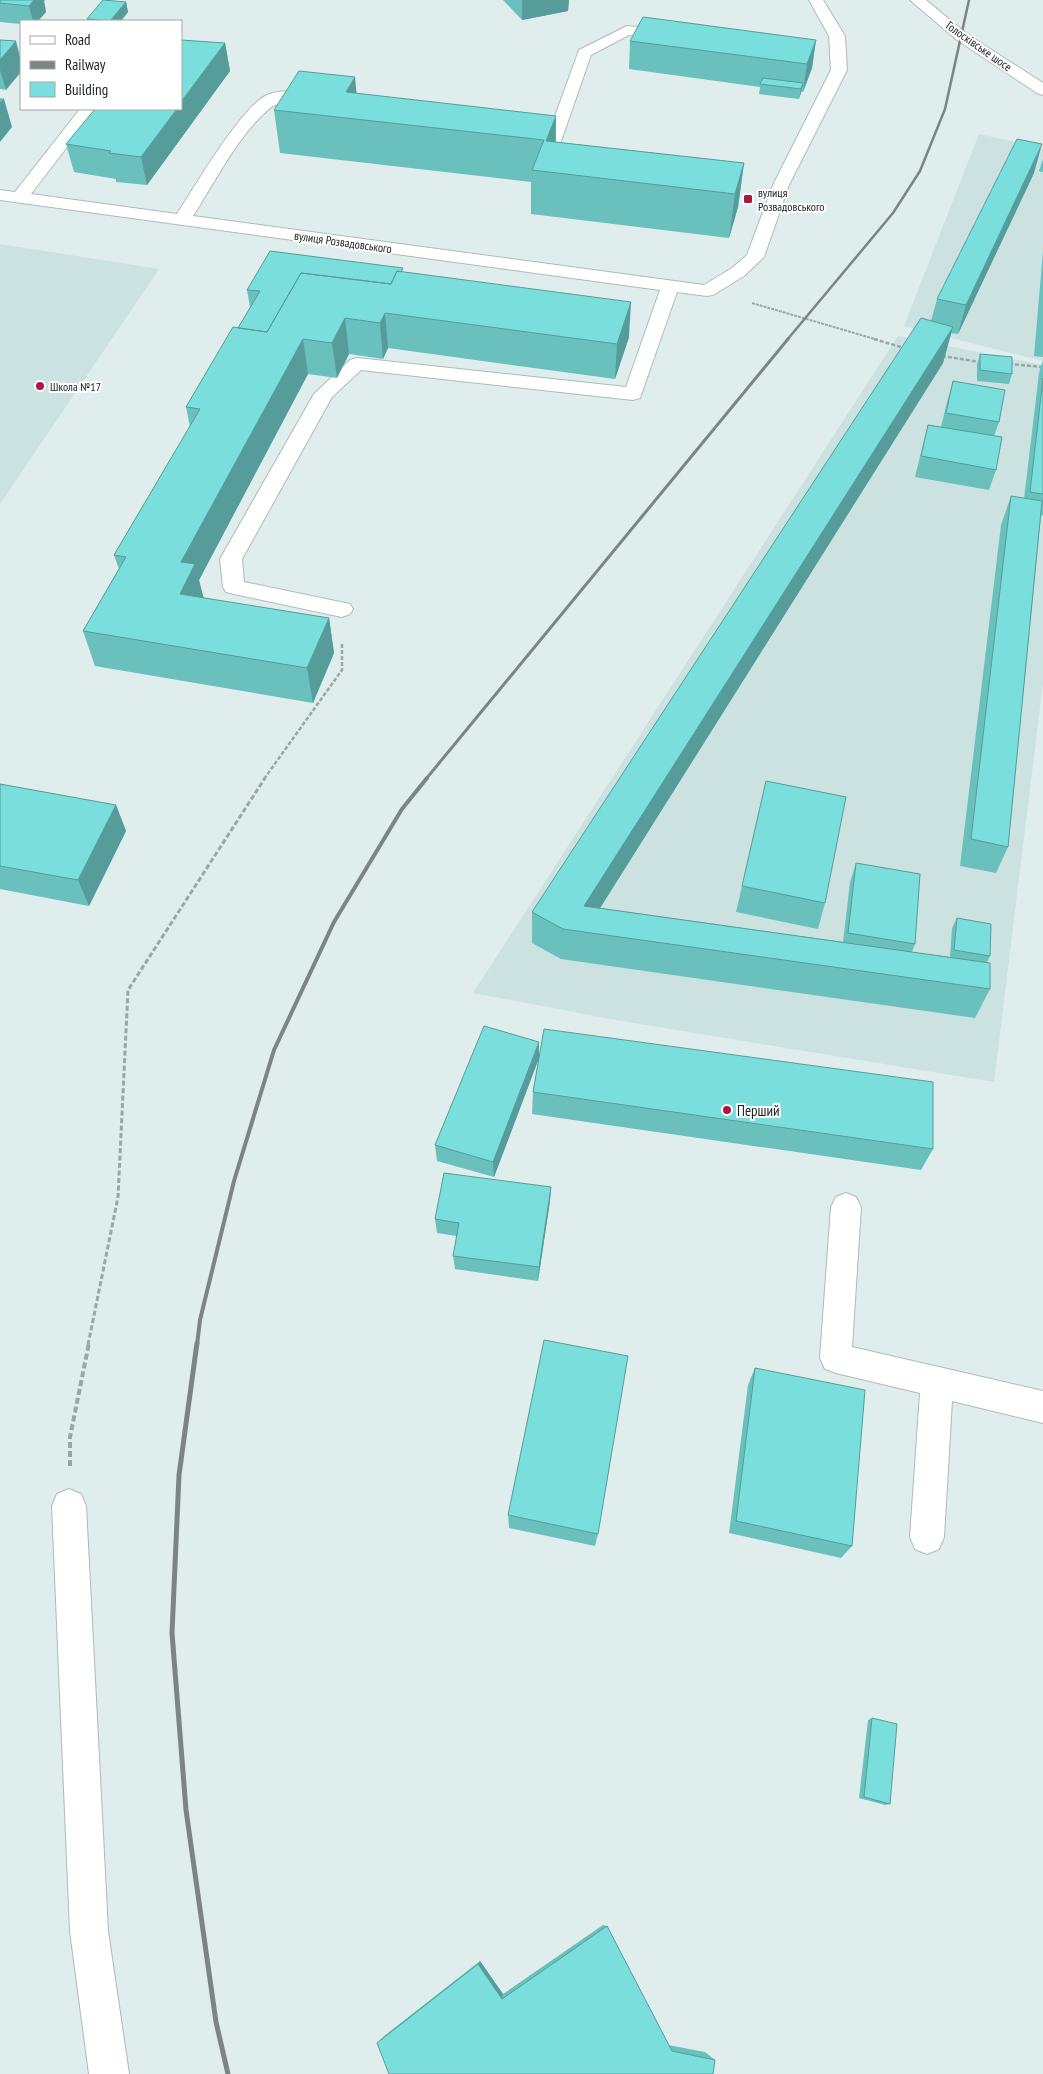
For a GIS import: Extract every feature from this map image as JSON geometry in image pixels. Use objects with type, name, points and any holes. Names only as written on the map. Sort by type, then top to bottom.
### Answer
[{"type":"street","points":[[707,290],[738,272],[755,257],[781,185],[839,70],[837,36],[816,0]]},
{"type":"street","name":"Голосківське шосе","points":[[917,0],[962,37],[1043,90]]},
{"type":"street","points":[[513,139],[552,147],[584,52],[627,30],[686,36]]},
{"type":"street","points":[[182,220],[254,112],[272,99],[300,96],[330,102]]},
{"type":"street","points":[[19,198],[87,110]]},
{"type":"street","name":"вулиця Розвадовського","points":[[0,195],[707,290]]},
{"type":"street","points":[[342,609],[234,587],[231,559],[324,394],[357,364],[633,394],[670,286]]},
{"type":"street","points":[[846,1207],[836,1358],[1043,1407]]},
{"type":"street","points":[[927,1537],[938,1382]]},
{"type":"street","points":[[69,1506],[89,1931],[110,2074]]},
{"type":"path","points":[[707,290],[910,349]]},
{"type":"path","points":[[938,355],[985,362]]},
{"type":"path","points":[[1004,364],[1043,367]]},
{"type":"path","points":[[69,1506],[70,1437],[118,1197],[128,990],[258,787],[342,670],[342,609]]},
{"type":"shaded area","points":[[979,134],[1043,148],[1043,361],[904,326]]},
{"type":"shaded area","name":"Школа №17","points":[[0,244],[159,269],[0,504]]},
{"type":"shaded area","points":[[898,336],[1043,365],[1043,683],[994,1082],[616,1020],[473,993]]},
{"type":"building","points":[[0,0],[34,0],[29,6],[0,3]]},
{"type":"building","points":[[103,0],[126,2],[111,20],[87,19]]},
{"type":"building","points":[[643,17],[816,40],[807,64],[630,41]]},
{"type":"building","points":[[0,40],[16,41],[0,60]]},
{"type":"building","points":[[182,40],[225,43],[182,101]]},
{"type":"building","points":[[299,71],[355,77],[346,92],[556,116],[546,141],[744,163],[735,194],[532,170],[544,140],[274,110]]},
{"type":"building","points":[[763,78],[803,83],[801,89],[760,84]]},
{"type":"building","points":[[94,110],[176,110],[141,157],[109,153],[111,151],[66,144]]},
{"type":"building","points":[[1017,139],[1042,144],[966,305],[937,299]]},
{"type":"building","points":[[270,251],[403,268],[401,272],[397,271],[391,284],[301,273],[267,332],[238,328],[260,291],[247,290]]},
{"type":"building","points":[[397,271],[631,302],[617,344],[385,313],[380,323],[345,318],[332,343],[303,339],[181,562],[195,564],[180,594],[329,618],[307,668],[83,631],[126,557],[114,555],[200,409],[186,407],[233,327],[267,332],[301,273],[391,284]]},
{"type":"building","points":[[921,318],[953,327],[584,906],[990,963],[990,989],[563,929],[532,912]]},
{"type":"building","points":[[980,354],[1012,357],[1012,374],[980,370]]},
{"type":"building","points":[[1043,378],[1043,494],[1030,492]]},
{"type":"building","points":[[953,381],[1005,390],[999,422],[946,413]]},
{"type":"building","points":[[928,425],[1002,437],[996,470],[921,456]]},
{"type":"building","points":[[1011,496],[1042,501],[1008,847],[971,839]]},
{"type":"building","points":[[766,781],[846,797],[825,903],[742,886]]},
{"type":"building","points":[[0,784],[116,805],[78,880],[0,866]]},
{"type":"building","points":[[856,863],[920,874],[915,944],[848,933]]},
{"type":"building","points":[[957,918],[991,924],[990,956],[954,950]]},
{"type":"building","points":[[484,1026],[539,1042],[493,1162],[435,1145]]},
{"type":"building","name":"Перший","points":[[544,1029],[933,1082],[933,1149],[533,1092]]},
{"type":"building","points":[[444,1173],[551,1187],[539,1267],[453,1256],[459,1223],[435,1219]]},
{"type":"building","points":[[544,1340],[628,1356],[598,1534],[508,1515]]},
{"type":"building","points":[[755,1368],[865,1390],[852,1546],[736,1521]]},
{"type":"building","points":[[872,1718],[897,1724],[890,1804],[864,1797]]},
{"type":"building","points":[[607,1926],[672,2051],[715,2060],[713,2074],[389,2074],[377,2043],[478,1964],[502,1999]]},
{"type":"railway","points":[[787,340],[893,213],[920,171],[945,109],[969,0]]},
{"type":"railway","points":[[426,779],[788,339]]},
{"type":"railway","points":[[197,1345],[200,1320],[234,1181],[274,1050],[334,922],[402,809],[427,778]]},
{"type":"railway","points":[[197,1343],[179,1475],[172,1633],[186,1810],[216,2022],[228,2074]]},
{"type":"place","name":"вулиця Розвадовського","points":[[748,199]]},
{"type":"place","name":"Школа №17","points":[[40,386]]},
{"type":"place","name":"Перший","points":[[727,1110]]}]
